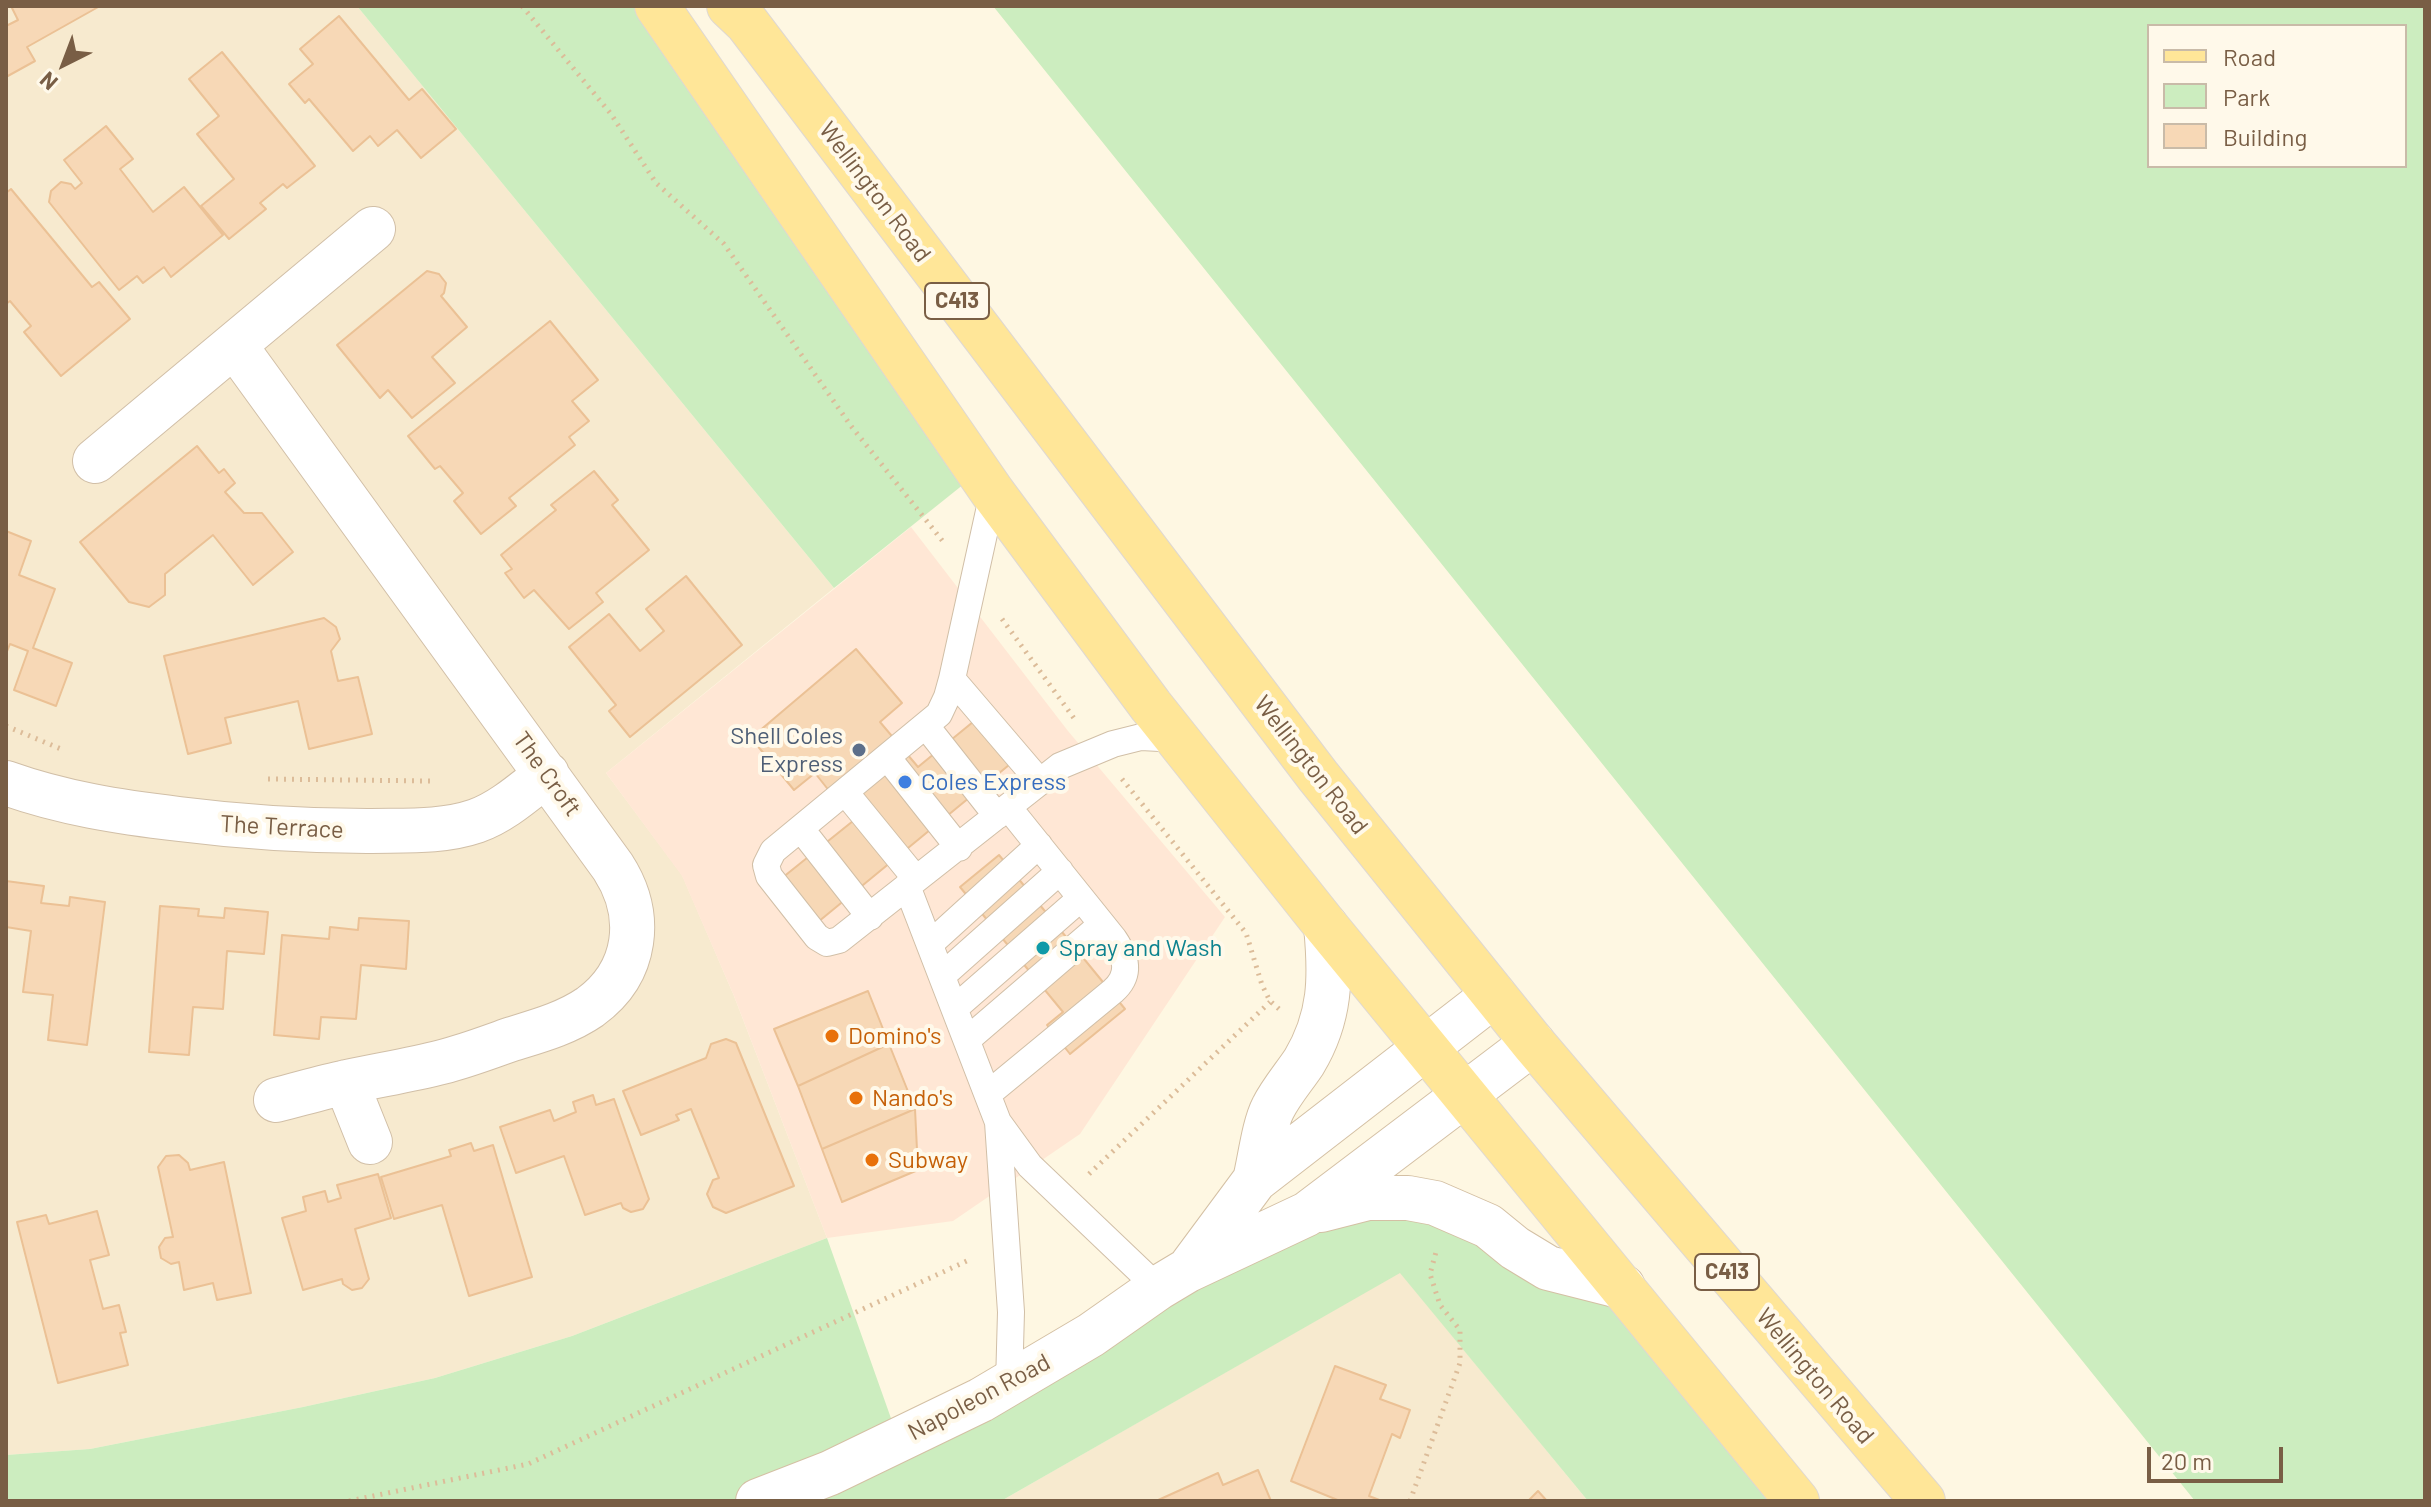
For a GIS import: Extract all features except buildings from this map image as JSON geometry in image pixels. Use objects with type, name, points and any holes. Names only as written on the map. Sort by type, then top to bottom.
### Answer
[{"type":"main road","points":[[657,6],[993,493],[1179,739],[1326,926],[1797,1501]]},
{"type":"main road","name":"Wellington Road","points":[[729,6],[747,23],[1318,776],[1533,1043],[1923,1501]]},
{"type":"street","points":[[95,461],[373,229]]},
{"type":"street","name":"The Croft","points":[[235,346],[624,884],[633,923],[626,961],[618,977],[591,1006],[547,1028],[443,1062],[276,1100]]},
{"type":"street","name":"The Terrace","points":[[6,783],[74,804],[257,828],[429,830],[478,820],[507,805],[547,774]]},
{"type":"street","points":[[1255,1180],[1272,1110],[1305,1059],[1324,1019],[1329,953],[1326,926]]},
{"type":"street","name":"Napoleon Road","points":[[1173,1279],[1255,1180],[1494,995]]},
{"type":"street","name":"Napoleon Road","points":[[758,1501],[830,1473],[1009,1384],[1091,1335],[1173,1279],[1307,1214],[1533,1043]]},
{"type":"street","points":[[346,1082],[370,1142]]},
{"type":"street","points":[[1307,1214],[1368,1198],[1408,1198],[1435,1203],[1488,1226],[1515,1248],[1548,1268],[1623,1287]]},
{"type":"lane","points":[[993,493],[952,679],[939,714],[773,851],[766,865],[769,876],[817,937],[827,943],[839,940],[1060,766],[1113,744],[1141,737],[1179,739]]},
{"type":"lane","points":[[952,679],[1040,782]]},
{"type":"lane","points":[[926,726],[1003,812],[1039,845],[1102,924],[1126,962],[1125,975],[1120,984],[988,1094]]},
{"type":"lane","points":[[887,757],[959,848]]},
{"type":"lane","points":[[845,792],[912,883],[930,944],[998,1122],[1011,1312],[1009,1384]]},
{"type":"lane","points":[[801,829],[870,917]]},
{"type":"lane","points":[[930,944],[1039,845]]},
{"type":"lane","points":[[943,975],[1060,871]]},
{"type":"lane","points":[[955,1008],[1081,898]]},
{"type":"lane","points":[[967,1040],[1102,924]]},
{"type":"lane","points":[[998,1122],[1030,1166],[1173,1279]]},
{"type":"path","points":[[522,6],[611,114],[656,183],[724,244],[851,426],[974,581],[1098,751],[1246,933],[1270,1001],[1288,1018],[1318,1034]]},
{"type":"path","points":[[6,726],[70,753]]},
{"type":"path","points":[[260,779],[441,781]]},
{"type":"path","points":[[1085,1177],[1270,1001]]},
{"type":"path","points":[[1410,1501],[1460,1363],[1460,1330],[1440,1305],[1430,1274],[1437,1247]]},
{"type":"path","points":[[349,1501],[528,1464],[979,1256]]},
{"type":"shaded area","points":[[6,6],[357,6],[834,588],[606,773],[682,875],[734,996],[827,1238],[572,1336],[435,1378],[90,1449],[6,1455]]},
{"type":"shaded area","points":[[911,527],[1068,731],[1225,917],[1080,1134],[953,1221],[827,1238],[734,996],[682,876],[606,773]]},
{"type":"shaded area","points":[[1400,1272],[1588,1501],[1001,1501]]},
{"type":"green space","points":[[357,6],[657,6],[979,472],[834,588]]},
{"type":"green space","points":[[993,6],[2425,6],[2425,1501],[2195,1501]]},
{"type":"green space","points":[[1368,1198],[1623,1287],[1797,1501],[1588,1501],[1400,1273],[1001,1501],[6,1501],[6,1455],[90,1449],[435,1378],[572,1336],[827,1238],[898,1438]]},
{"type":"place","name":"Shell Coles Express","points":[[859,750]]},
{"type":"place","name":"Coles Express","points":[[905,782]]},
{"type":"place","name":"Spray and Wash","points":[[1043,948]]},
{"type":"place","name":"Domino's","points":[[832,1036]]},
{"type":"place","name":"Nando's","points":[[856,1098]]},
{"type":"place","name":"Subway","points":[[872,1160]]}]
